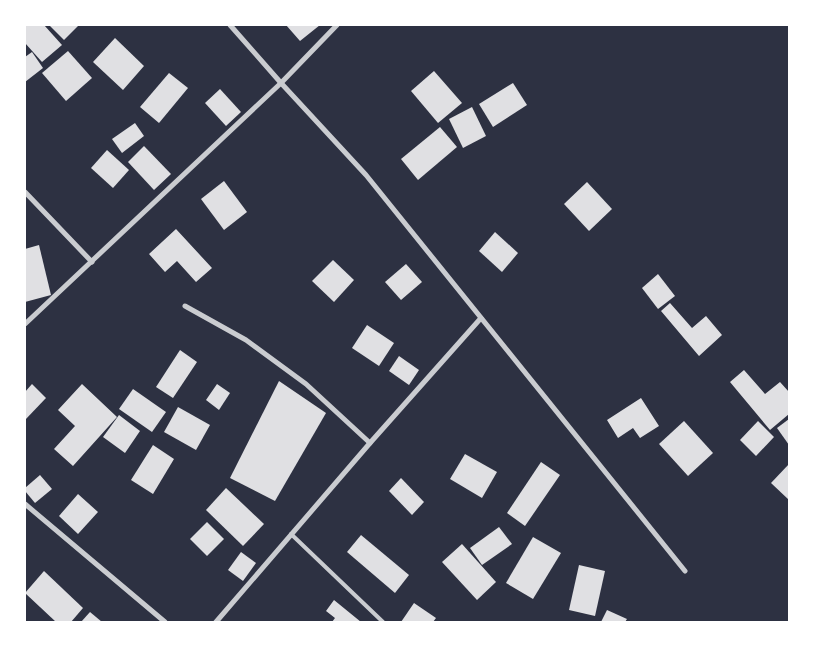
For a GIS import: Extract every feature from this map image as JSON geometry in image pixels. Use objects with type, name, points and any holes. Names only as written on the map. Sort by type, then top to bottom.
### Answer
[{"type":"street","points":[[230,25],[366,175],[684,571]]},
{"type":"street","points":[[25,324],[281,83],[337,25]]},
{"type":"street","points":[[25,192],[92,262]]},
{"type":"street","points":[[185,306],[254,346],[306,384],[370,443]]},
{"type":"street","points":[[216,622],[370,443],[481,318]]},
{"type":"street","points":[[25,504],[165,622]]},
{"type":"lane","points":[[291,534],[383,622]]},
{"type":"building","points":[[25,25],[44,25],[62,45],[42,62],[25,43]]},
{"type":"building","points":[[49,25],[79,25],[64,40]]},
{"type":"building","points":[[286,25],[320,25],[300,41]]},
{"type":"building","points":[[115,38],[144,66],[123,90],[93,62]]},
{"type":"building","points":[[68,51],[92,78],[66,101],[42,73]]},
{"type":"building","points":[[32,52],[43,68],[25,82],[25,57]]},
{"type":"building","points":[[434,71],[462,103],[438,123],[411,91]]},
{"type":"building","points":[[169,73],[188,88],[159,123],[140,107]]},
{"type":"building","points":[[513,83],[527,105],[493,127],[479,104]]},
{"type":"building","points":[[220,89],[241,112],[226,126],[205,103]]},
{"type":"building","points":[[472,107],[486,136],[463,148],[449,119]]},
{"type":"building","points":[[135,123],[144,136],[122,153],[112,139]]},
{"type":"building","points":[[440,127],[457,147],[418,180],[401,159]]},
{"type":"building","points":[[144,146],[171,174],[154,190],[128,162]]},
{"type":"building","points":[[107,150],[129,170],[113,188],[91,168]]},
{"type":"building","points":[[224,181],[247,212],[224,230],[201,199]]},
{"type":"building","points":[[587,182],[612,209],[589,231],[564,204]]},
{"type":"building","points":[[176,229],[212,268],[196,282],[177,261],[165,272],[149,254]]},
{"type":"building","points":[[495,232],[518,253],[502,272],[479,251]]},
{"type":"building","points":[[39,245],[51,295],[25,302],[25,249]]},
{"type":"building","points":[[333,260],[354,280],[334,302],[312,281]]},
{"type":"building","points":[[406,264],[422,282],[401,300],[385,282]]},
{"type":"building","points":[[658,274],[675,296],[658,309],[642,288]]},
{"type":"building","points":[[670,303],[692,328],[706,316],[722,335],[699,356],[661,311]]},
{"type":"building","points":[[367,325],[394,343],[379,366],[352,348]]},
{"type":"building","points":[[180,350],[197,362],[173,398],[156,387]]},
{"type":"building","points":[[399,356],[419,370],[409,385],[389,371]]},
{"type":"building","points":[[744,370],[765,394],[780,382],[789,392],[789,414],[770,430],[730,382]]},
{"type":"building","points":[[279,381],[326,413],[275,501],[230,478]]},
{"type":"building","points":[[32,384],[46,398],[25,420],[25,392]]},
{"type":"building","points":[[82,384],[117,417],[73,466],[54,449],[75,426],[58,410]]},
{"type":"building","points":[[217,384],[230,393],[219,410],[206,400]]},
{"type":"building","points":[[133,389],[166,412],[152,432],[119,409]]},
{"type":"building","points":[[641,398],[659,426],[640,438],[633,428],[618,438],[607,420]]},
{"type":"building","points":[[178,407],[210,425],[196,450],[164,432]]},
{"type":"building","points":[[119,415],[140,431],[125,453],[103,437]]},
{"type":"building","points":[[789,419],[789,445],[777,428]]},
{"type":"building","points":[[684,421],[713,453],[688,476],[659,444]]},
{"type":"building","points":[[758,421],[774,437],[756,456],[740,440]]},
{"type":"building","points":[[153,445],[174,459],[153,494],[131,480]]},
{"type":"building","points":[[465,454],[497,472],[482,498],[450,479]]},
{"type":"building","points":[[541,462],[560,475],[525,526],[507,513]]},
{"type":"building","points":[[789,464],[789,500],[771,483]]},
{"type":"building","points":[[40,475],[52,489],[35,503],[25,491],[25,488]]},
{"type":"building","points":[[401,478],[424,502],[412,515],[389,491]]},
{"type":"building","points":[[226,488],[264,524],[243,546],[206,510]]},
{"type":"building","points":[[78,494],[98,512],[78,534],[59,516]]},
{"type":"building","points":[[207,522],[224,539],[207,556],[190,539]]},
{"type":"building","points":[[499,527],[512,544],[482,565],[470,548]]},
{"type":"building","points":[[361,535],[409,575],[395,593],[347,552]]},
{"type":"building","points":[[533,537],[561,553],[533,599],[506,583]]},
{"type":"building","points":[[462,544],[496,582],[477,600],[442,562]]},
{"type":"building","points":[[241,552],[256,563],[243,581],[228,570]]},
{"type":"building","points":[[579,565],[605,571],[595,616],[569,610]]},
{"type":"building","points":[[44,571],[83,608],[71,622],[56,622],[25,593]]},
{"type":"building","points":[[334,600],[361,622],[332,622],[335,618],[326,611]]},
{"type":"building","points":[[414,603],[436,618],[433,622],[401,622]]},
{"type":"building","points":[[607,610],[627,619],[625,622],[601,622]]},
{"type":"building","points":[[90,612],[102,622],[81,622]]}]
